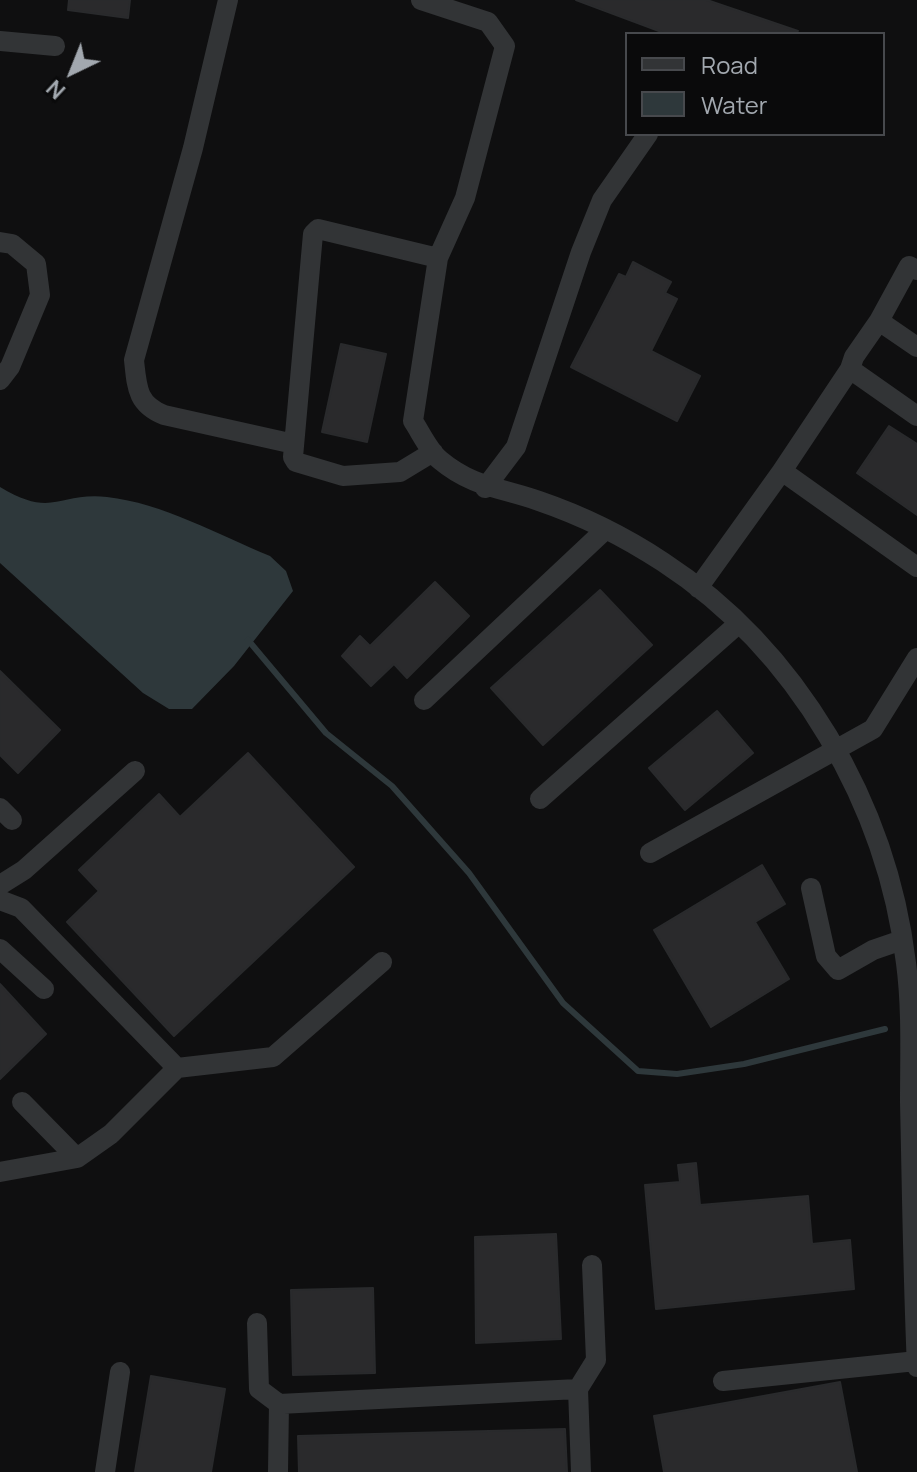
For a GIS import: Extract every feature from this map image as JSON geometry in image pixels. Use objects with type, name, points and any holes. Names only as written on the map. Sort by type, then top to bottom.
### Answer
[{"type":"street","points":[[228,0],[193,148],[134,360],[138,396],[148,409],[164,415],[294,444]]},
{"type":"street","points":[[421,0],[488,22],[505,46],[465,198],[438,258],[413,421],[438,459],[485,488],[537,500],[606,529],[665,563],[738,624],[811,709],[837,751],[865,806],[906,927],[913,1067],[917,1364],[723,1381]]},
{"type":"street","points":[[0,41],[55,46]]},
{"type":"street","points":[[485,488],[516,447],[576,266],[602,200],[647,136]]},
{"type":"street","points":[[433,452],[400,472],[343,476],[296,462],[294,444],[313,234],[326,228],[438,258]]},
{"type":"street","points":[[0,242],[12,244],[36,264],[40,295],[10,367],[0,380]]},
{"type":"street","points":[[698,588],[850,369],[854,357],[879,321],[909,266],[917,270]]},
{"type":"street","points":[[879,321],[917,347]]},
{"type":"street","points":[[850,369],[917,416]]},
{"type":"street","points":[[782,471],[917,567]]},
{"type":"street","points":[[424,700],[606,529]]},
{"type":"street","points":[[540,799],[738,624]]},
{"type":"street","points":[[650,853],[837,751],[881,721],[917,658]]},
{"type":"street","points":[[0,885],[24,870],[135,771]]},
{"type":"street","points":[[811,888],[826,956],[838,970],[906,927]]},
{"type":"street","points":[[0,900],[21,908],[177,1068]]},
{"type":"street","points":[[0,949],[44,989]]},
{"type":"street","points":[[0,1172],[77,1158],[111,1134],[177,1068],[273,1057],[382,962]]},
{"type":"street","points":[[22,1102],[77,1158]]},
{"type":"street","points":[[581,1472],[578,1389],[596,1360],[592,1265]]},
{"type":"street","points":[[257,1323],[259,1389],[279,1404],[578,1389]]},
{"type":"street","points":[[105,1472],[120,1372]]},
{"type":"street","points":[[278,1472],[279,1404]]},
{"type":"water","points":[[0,487],[44,503],[91,496],[107,497],[169,513],[270,556],[286,571],[293,591],[234,666],[192,709],[169,709],[143,693],[0,563]]},
{"type":"building","points":[[69,0],[130,0],[128,18],[68,10]]},
{"type":"building","points":[[576,0],[707,0],[798,31],[754,32],[662,32]]},
{"type":"building","points":[[633,262],[671,282],[665,293],[677,299],[651,351],[700,376],[677,421],[571,367],[619,274],[626,277]]},
{"type":"building","points":[[341,344],[386,354],[367,442],[322,432]]},
{"type":"building","points":[[889,426],[917,444],[917,515],[857,473]]},
{"type":"building","points":[[435,582],[469,616],[407,678],[394,664],[371,686],[342,656],[360,636],[370,646]]},
{"type":"building","points":[[600,590],[652,645],[543,745],[491,688]]},
{"type":"building","points":[[0,671],[60,730],[18,773],[0,755]]},
{"type":"building","points":[[717,711],[753,753],[685,810],[649,768]]},
{"type":"building","points":[[248,753],[354,867],[174,1036],[67,922],[99,891],[79,870],[159,794],[180,817]]},
{"type":"building","points":[[762,865],[785,904],[755,922],[789,979],[711,1027],[654,930]]},
{"type":"building","points":[[0,984],[46,1034],[0,1079]]},
{"type":"building","points":[[696,1163],[700,1205],[808,1196],[812,1244],[850,1240],[854,1289],[656,1309],[645,1185],[680,1182],[678,1165]]},
{"type":"building","points":[[556,1234],[561,1339],[476,1343],[475,1237]]},
{"type":"building","points":[[373,1288],[375,1373],[293,1375],[291,1290]]},
{"type":"building","points":[[151,1376],[225,1389],[211,1472],[135,1472]]},
{"type":"building","points":[[840,1382],[857,1472],[664,1472],[654,1416]]},
{"type":"building","points":[[565,1429],[567,1472],[299,1472],[298,1436]]},
{"type":"waterway","points":[[248,640],[326,733],[392,786],[469,873],[563,1003],[638,1071],[677,1074],[744,1064],[885,1029]]}]
